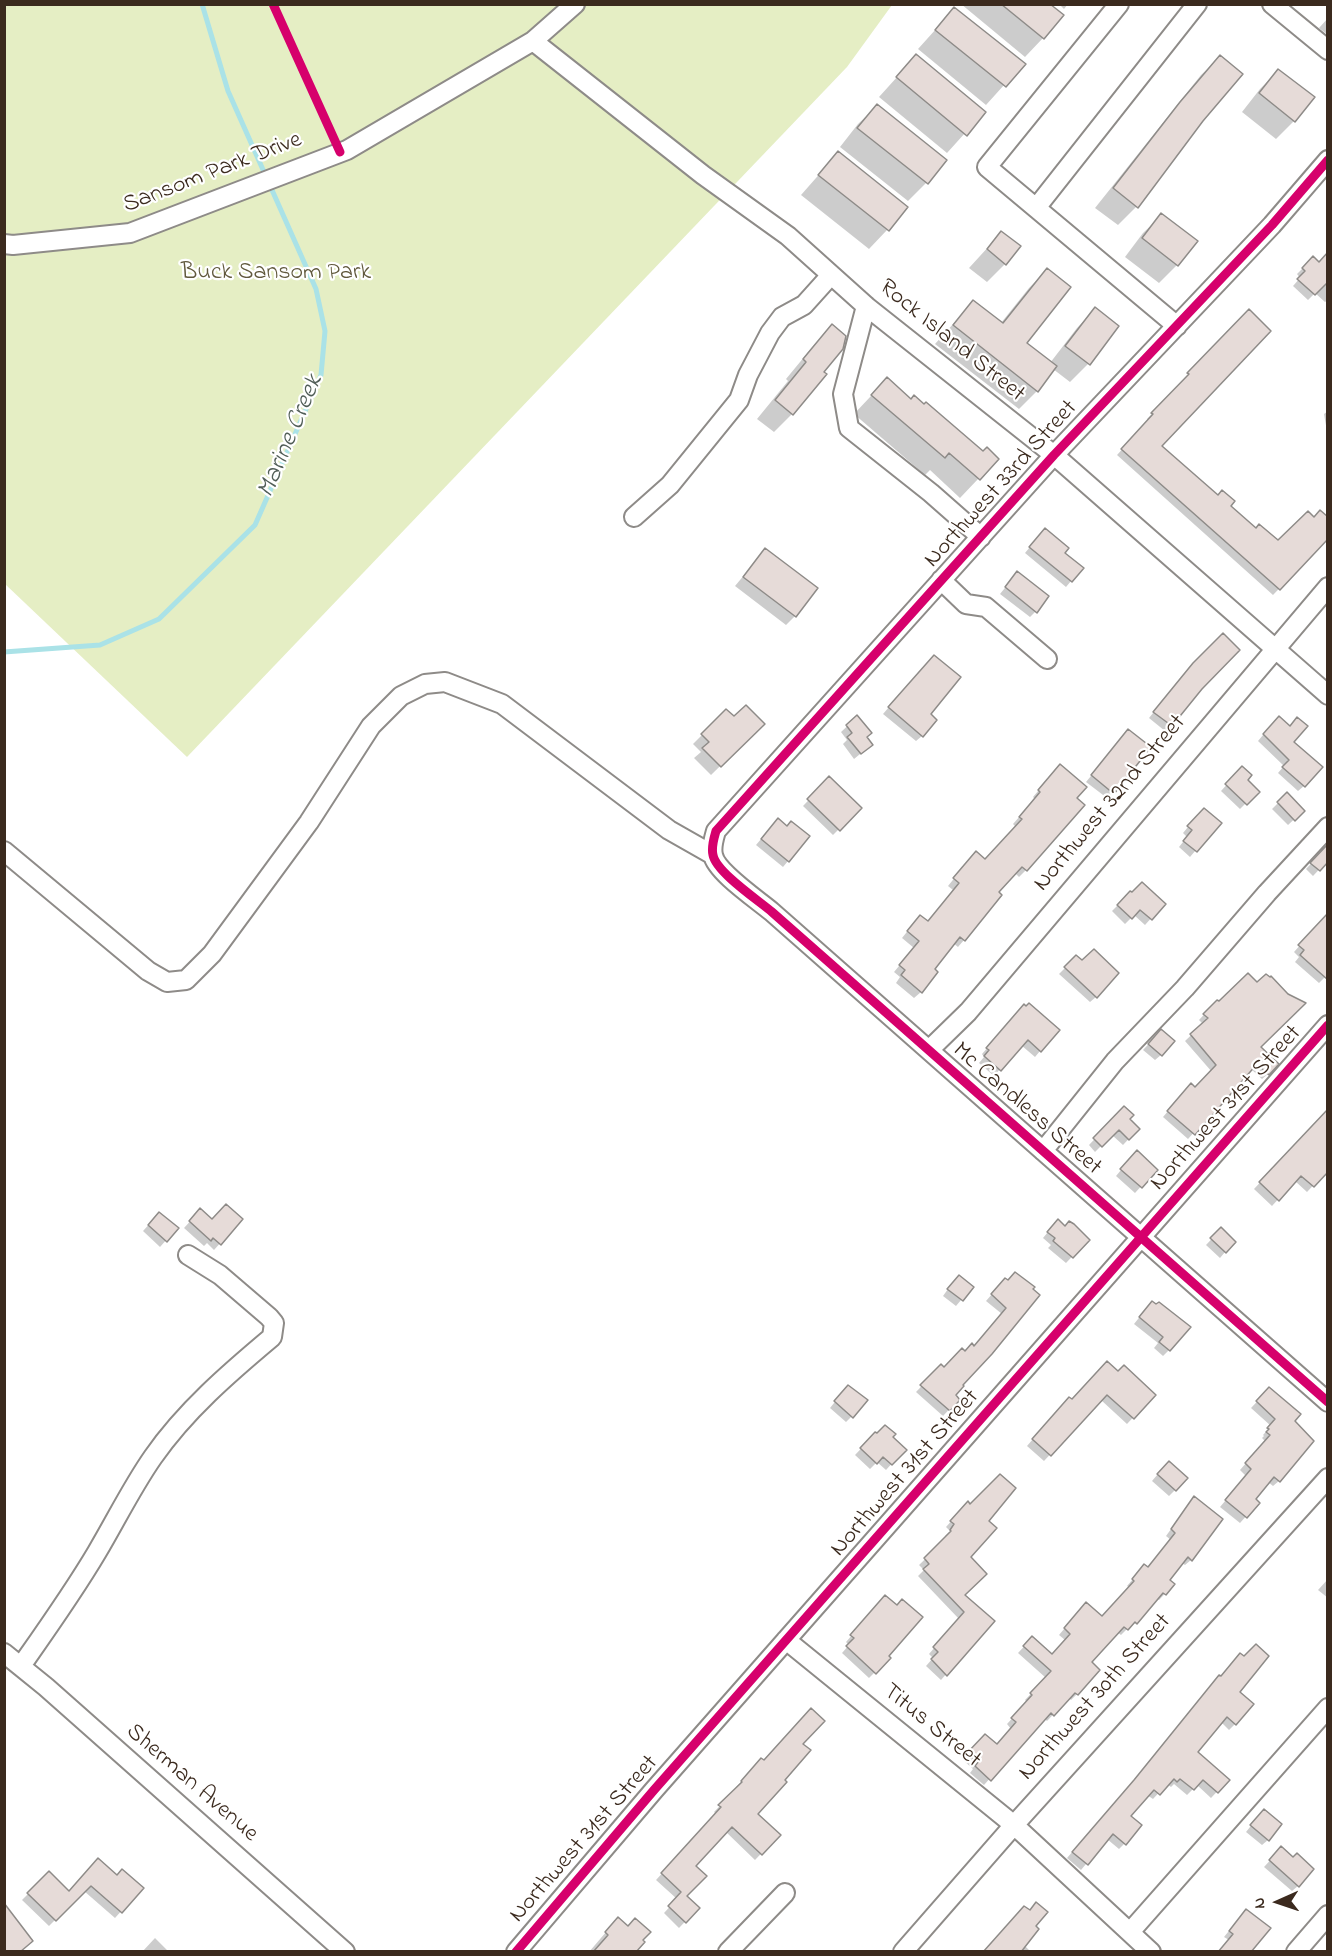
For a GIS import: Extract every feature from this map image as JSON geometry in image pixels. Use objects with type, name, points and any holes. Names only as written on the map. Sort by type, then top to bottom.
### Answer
[{"type":"street","name":"Sansom Park Drive","points":[[4,244],[130,233],[347,150],[533,41],[574,4]]},
{"type":"street","points":[[1119,4],[987,167],[1177,326]]},
{"type":"street","points":[[1036,208],[1197,4]]},
{"type":"street","points":[[1272,4],[1328,50]]},
{"type":"street","name":"Rock Island Street","points":[[533,41],[703,175],[788,236],[866,306],[1054,455],[1328,695]]},
{"type":"street","name":"Northwest 33rd Street","points":[[713,848],[716,831],[1054,455],[1272,225],[1328,160]]},
{"type":"street","points":[[634,517],[670,485],[739,400],[748,375],[770,333],[782,317],[804,305],[831,275]]},
{"type":"street","points":[[866,306],[843,394],[849,428],[931,493],[981,537]]},
{"type":"street","points":[[941,580],[966,604],[986,607],[1047,659]]},
{"type":"street","name":"Northwest 32nd Street","points":[[929,1050],[968,1012],[1328,587]]},
{"type":"street","points":[[4,851],[148,971],[167,982],[186,980],[212,954],[309,822],[371,726],[401,696],[425,684],[445,682],[502,704],[669,830],[713,848]]},
{"type":"street","points":[[1043,1151],[1114,1061],[1185,988],[1328,827]]},
{"type":"street","name":"Mc Candless Street","points":[[713,848],[717,866],[1328,1402]]},
{"type":"street","name":"Northwest 31st Street","points":[[516,1952],[786,1640],[1328,1025]]},
{"type":"street","points":[[21,1666],[90,1563],[154,1455],[190,1413],[236,1366],[272,1337],[274,1323],[269,1317],[220,1275],[188,1255]]},
{"type":"street","name":"Northwest 30th Street","points":[[903,1952],[1014,1825],[1328,1478]]},
{"type":"street","name":"Titus Street","points":[[786,1640],[1014,1825],[1151,1952]]},
{"type":"street","name":"Sherman Avenue","points":[[4,1653],[345,1952]]},
{"type":"street","points":[[1130,1932],[1328,1708]]},
{"type":"street","points":[[728,1952],[785,1893]]},
{"type":"street","points":[[1296,1952],[1328,1915]]},
{"type":"green space","name":"Buck Sansom Park","points":[[4,5],[892,5],[847,67],[187,757],[5,584]]},
{"type":"building","points":[[1001,4],[1050,4],[1064,15],[1044,39]]},
{"type":"building","points":[[954,7],[1026,64],[1006,87],[935,30]]},
{"type":"building","points":[[916,54],[986,112],[967,136],[896,77]]},
{"type":"building","points":[[1220,55],[1243,74],[1203,121],[1138,208],[1113,188]]},
{"type":"building","points":[[1278,69],[1315,97],[1295,122],[1259,93]]},
{"type":"building","points":[[877,104],[947,160],[928,184],[857,128]]},
{"type":"building","points":[[838,151],[908,207],[889,231],[818,175]]},
{"type":"building","points":[[1161,213],[1198,241],[1178,266],[1142,238]]},
{"type":"building","points":[[1001,231],[1021,246],[1006,265],[987,249]]},
{"type":"building","points":[[1328,252],[1328,282],[1315,295],[1297,279],[1305,271],[1302,268],[1313,256],[1319,262]]},
{"type":"building","points":[[1047,268],[1071,287],[1027,343],[1057,366],[1038,392],[953,325],[973,300],[1003,323]]},
{"type":"building","points":[[1095,307],[1119,326],[1090,365],[1065,346]]},
{"type":"building","points":[[1249,309],[1271,331],[1162,446],[1218,495],[1222,490],[1235,501],[1231,506],[1256,528],[1259,524],[1278,540],[1308,511],[1314,517],[1320,510],[1328,517],[1328,539],[1280,590],[1121,449],[1153,414],[1151,413],[1189,374],[1187,373]]},
{"type":"building","points":[[832,324],[846,336],[843,349],[824,372],[827,374],[793,415],[775,400],[806,362],[803,359]]},
{"type":"building","points":[[887,377],[911,399],[914,395],[924,404],[926,402],[983,451],[987,447],[999,459],[980,480],[949,453],[945,458],[871,395]]},
{"type":"building","points":[[1045,528],[1069,548],[1065,553],[1084,568],[1072,582],[1029,547]]},
{"type":"building","points":[[765,548],[818,588],[796,617],[743,577]]},
{"type":"building","points":[[1017,571],[1049,596],[1037,613],[1005,587]]},
{"type":"building","points":[[1223,633],[1240,650],[1202,689],[1172,726],[1153,712],[1193,663]]},
{"type":"building","points":[[934,655],[961,677],[931,714],[937,720],[923,737],[888,707]]},
{"type":"building","points":[[746,705],[765,724],[721,767],[702,748],[709,742],[701,734],[726,709],[734,716]]},
{"type":"building","points":[[857,715],[872,733],[867,737],[873,745],[861,754],[847,737],[852,733],[846,725]]},
{"type":"building","points":[[1279,716],[1290,726],[1297,717],[1308,726],[1294,742],[1323,767],[1305,787],[1282,767],[1289,760],[1263,734]]},
{"type":"building","points":[[1128,729],[1151,747],[1114,794],[1091,775]]},
{"type":"building","points":[[1060,764],[1087,787],[1077,798],[1085,805],[1027,871],[1022,867],[999,892],[1002,895],[965,941],[960,937],[935,969],[938,972],[922,993],[901,975],[905,970],[899,965],[919,941],[907,931],[920,915],[928,921],[959,883],[953,878],[976,851],[985,859],[1022,819],[1019,817]]},
{"type":"building","points":[[1242,766],[1252,775],[1248,780],[1260,792],[1247,805],[1225,784]]},
{"type":"building","points":[[829,776],[862,808],[840,831],[807,799]]},
{"type":"building","points":[[1287,792],[1305,811],[1295,821],[1277,802]]},
{"type":"building","points":[[1204,808],[1222,823],[1197,852],[1183,841],[1192,830],[1187,826]]},
{"type":"building","points":[[778,818],[787,826],[791,821],[810,836],[789,862],[761,839]]},
{"type":"building","points":[[1328,844],[1328,862],[1320,871],[1310,863]]},
{"type":"building","points":[[1142,882],[1166,904],[1152,920],[1140,910],[1132,919],[1117,905]]},
{"type":"building","points":[[1328,913],[1328,980],[1300,955],[1304,950],[1298,945]]},
{"type":"building","points":[[1094,949],[1119,973],[1097,998],[1064,967],[1076,955],[1082,960]]},
{"type":"building","points":[[1248,973],[1257,982],[1266,974],[1271,976],[1288,994],[1306,1003],[1261,1047],[1279,1064],[1269,1075],[1257,1064],[1195,1135],[1167,1111],[1191,1083],[1195,1087],[1216,1065],[1190,1034],[1208,1018],[1203,1014]]},
{"type":"building","points":[[1029,1003],[1060,1030],[1041,1052],[1028,1040],[1001,1071],[984,1056],[989,1050],[986,1048],[1024,1004],[1026,1006]]},
{"type":"building","points":[[1161,1029],[1175,1041],[1162,1056],[1148,1044]]},
{"type":"building","points":[[1124,1106],[1134,1115],[1130,1119],[1140,1129],[1129,1140],[1119,1130],[1102,1147],[1093,1138]]},
{"type":"building","points":[[1328,1109],[1328,1172],[1314,1187],[1301,1176],[1279,1201],[1259,1182]]},
{"type":"building","points":[[1137,1150],[1158,1170],[1142,1188],[1120,1169]]},
{"type":"building","points":[[226,1204],[243,1219],[221,1245],[213,1238],[211,1241],[189,1221],[200,1208],[212,1219]]},
{"type":"building","points":[[159,1212],[179,1228],[167,1242],[148,1225]]},
{"type":"building","points":[[1058,1219],[1065,1226],[1069,1221],[1074,1224],[1090,1240],[1073,1258],[1053,1241],[1055,1238],[1047,1232]]},
{"type":"building","points":[[1221,1227],[1236,1242],[1226,1253],[1210,1238]]},
{"type":"building","points":[[1015,1272],[1035,1287],[1033,1289],[1040,1295],[992,1354],[963,1385],[956,1395],[960,1400],[950,1411],[920,1385],[941,1364],[944,1367],[962,1348],[965,1351],[972,1343],[974,1346],[1006,1308],[991,1294],[1005,1278],[1008,1280]]},
{"type":"building","points":[[959,1275],[974,1287],[963,1301],[947,1289]]},
{"type":"building","points":[[1152,1301],[1156,1304],[1159,1302],[1191,1327],[1170,1351],[1159,1342],[1163,1337],[1139,1317]]},
{"type":"building","points":[[1107,1361],[1118,1371],[1124,1365],[1156,1395],[1134,1419],[1107,1395],[1051,1456],[1032,1439],[1069,1397],[1072,1399]]},
{"type":"building","points":[[848,1385],[868,1400],[853,1418],[834,1401]]},
{"type":"building","points":[[1269,1387],[1301,1414],[1295,1421],[1314,1441],[1280,1482],[1274,1477],[1256,1499],[1260,1503],[1247,1518],[1225,1500],[1251,1469],[1245,1463],[1270,1435],[1266,1432],[1269,1429],[1267,1428],[1275,1419],[1256,1401]]},
{"type":"building","points":[[885,1425],[896,1434],[893,1437],[907,1450],[892,1465],[883,1457],[877,1464],[860,1448]]},
{"type":"building","points":[[1169,1461],[1188,1478],[1176,1491],[1157,1474]]},
{"type":"building","points":[[1000,1474],[1016,1488],[989,1521],[997,1528],[971,1557],[987,1574],[965,1595],[995,1621],[947,1676],[931,1659],[938,1652],[933,1647],[964,1612],[923,1569],[929,1564],[924,1558],[951,1531],[954,1524],[950,1521],[968,1501],[970,1504]]},
{"type":"building","points":[[1194,1496],[1223,1519],[1192,1561],[1188,1557],[1170,1580],[1175,1584],[1166,1595],[1163,1593],[1137,1624],[1135,1622],[1128,1630],[1124,1627],[1092,1662],[1100,1670],[1078,1695],[1075,1693],[1054,1716],[1051,1713],[991,1781],[975,1766],[978,1762],[967,1753],[985,1734],[997,1744],[1016,1722],[1011,1718],[1051,1671],[1023,1646],[1032,1636],[1052,1654],[1070,1634],[1064,1628],[1086,1602],[1102,1616],[1134,1581],[1132,1579],[1144,1564],[1148,1567],[1175,1533],[1171,1529]]},
{"type":"building","points":[[885,1595],[897,1605],[902,1599],[923,1617],[876,1674],[846,1646],[854,1638],[850,1635]]},
{"type":"building","points":[[1256,1644],[1269,1656],[1240,1692],[1254,1704],[1236,1725],[1227,1717],[1198,1752],[1230,1780],[1218,1793],[1203,1780],[1194,1790],[1180,1779],[1177,1782],[1174,1779],[1160,1795],[1154,1790],[1131,1816],[1142,1825],[1126,1845],[1113,1834],[1088,1865],[1072,1852],[1219,1675],[1221,1676],[1240,1653],[1244,1656]]},
{"type":"building","points":[[811,1708],[825,1721],[803,1744],[811,1750],[785,1780],[787,1782],[758,1814],[781,1835],[762,1855],[732,1827],[696,1866],[707,1876],[687,1896],[700,1908],[686,1923],[668,1906],[681,1892],[661,1873],[721,1807],[718,1805],[742,1782],[761,1758],[764,1760]]},
{"type":"building","points":[[1264,1809],[1282,1824],[1269,1841],[1250,1825]]},
{"type":"building","points":[[1281,1846],[1293,1857],[1297,1853],[1314,1869],[1299,1887],[1269,1860]]},
{"type":"building","points":[[98,1858],[117,1875],[122,1869],[144,1888],[122,1913],[91,1886],[56,1921],[27,1893],[49,1871],[69,1891]]},
{"type":"building","points":[[1036,1902],[1048,1912],[1036,1926],[1039,1929],[1021,1952],[983,1952],[1024,1906],[1030,1910]]},
{"type":"building","points":[[4,1903],[33,1941],[20,1952],[4,1952]]},
{"type":"building","points":[[1246,1909],[1271,1928],[1251,1952],[1218,1952],[1233,1934],[1229,1931]]},
{"type":"building","points":[[618,1917],[628,1926],[635,1918],[651,1932],[643,1940],[645,1942],[636,1952],[593,1952],[608,1935],[605,1932]]},
{"type":"waterway","name":"Marine Creek","points":[[4,652],[100,645],[159,619],[255,525],[321,375],[325,331],[316,289],[228,91],[202,4]]},
{"type":"cycle path","points":[[273,4],[340,152]]},
{"type":"cycle path","points":[[1328,160],[1272,225],[1054,455],[716,831],[712,849],[716,862],[729,877],[772,912],[1328,1402]]},
{"type":"cycle path","points":[[516,1952],[654,1790],[1328,1025]]}]
